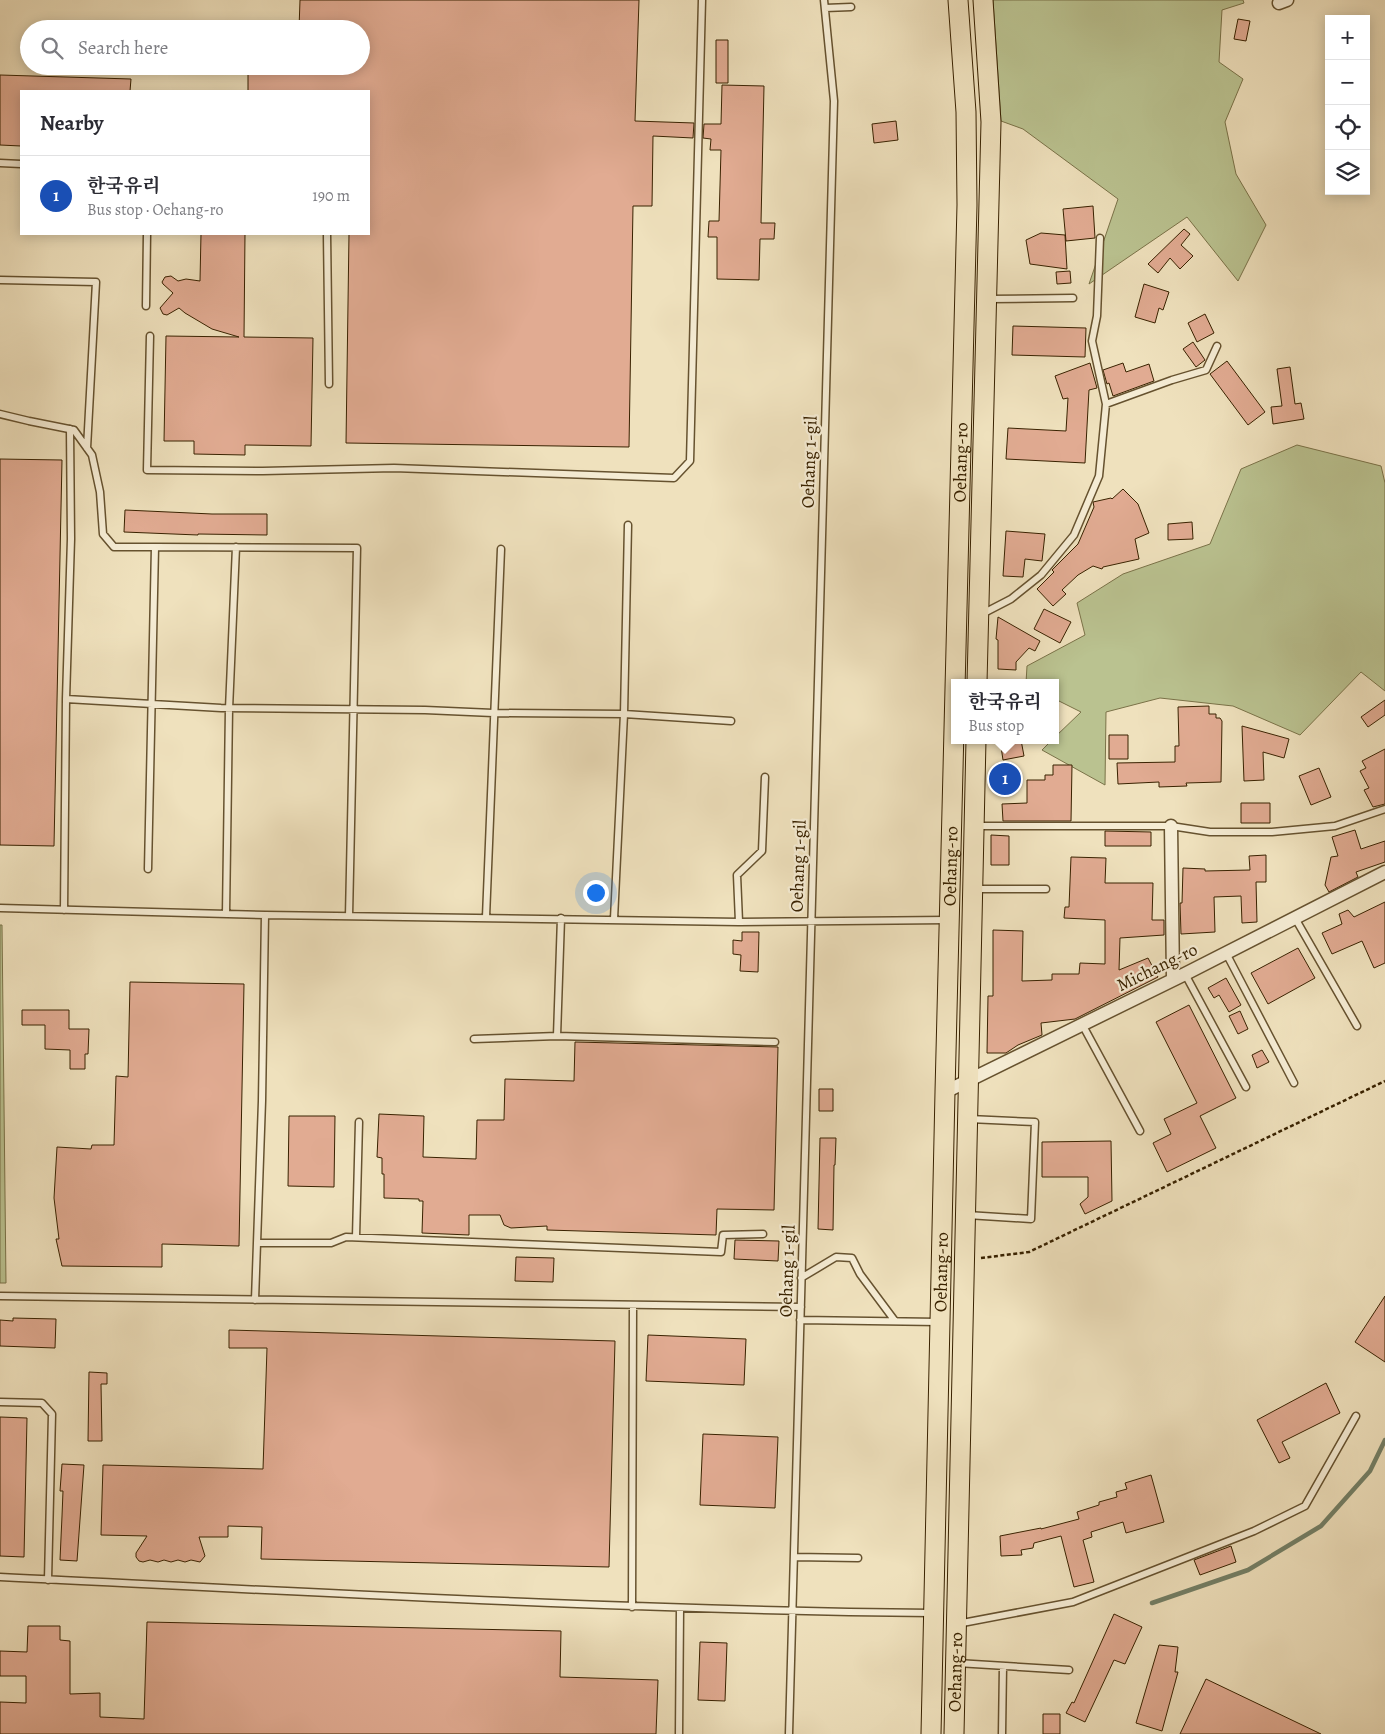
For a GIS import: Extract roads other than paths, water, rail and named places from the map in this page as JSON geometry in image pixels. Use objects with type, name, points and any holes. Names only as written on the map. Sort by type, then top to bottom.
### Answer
[{"type":"main road","name":"Oehang-ro","points":[[954,679],[967,205],[966,112],[958,0]]},
{"type":"main road","name":"Oehang-ro","points":[[977,679],[991,122],[982,0]]},
{"type":"main road","name":"Oehang-ro","points":[[931,1734],[953,744]]},
{"type":"main road","name":"Oehang-ro","points":[[954,1734],[976,744]]},
{"type":"street","points":[[1171,826],[1179,976]]},
{"type":"street","name":"Michang-ro","points":[[944,1092],[1226,953],[1385,872]]},
{"type":"lane","points":[[150,336],[147,470],[263,471],[394,468],[674,478],[690,461],[702,0]]},
{"type":"lane","name":"Oehang 1-gil","points":[[789,1734],[834,101],[824,0]]},
{"type":"lane","points":[[825,8],[851,7]]},
{"type":"lane","points":[[0,163],[20,164]]},
{"type":"lane","points":[[146,306],[148,235]]},
{"type":"lane","points":[[328,235],[329,384]]},
{"type":"lane","points":[[979,616],[1011,600],[1041,575],[1074,535],[1099,476],[1106,404],[1092,341],[1097,316],[1100,238]]},
{"type":"lane","points":[[0,280],[96,282],[87,448]]},
{"type":"lane","points":[[986,299],[1073,298]]},
{"type":"lane","points":[[1106,404],[1206,370],[1217,346]]},
{"type":"lane","points":[[0,414],[74,430],[92,454],[100,492],[103,534],[114,547],[357,548],[349,916]]},
{"type":"lane","points":[[64,910],[66,699],[71,539],[70,430]]},
{"type":"lane","points":[[614,919],[624,714],[628,525]]},
{"type":"lane","points":[[148,869],[155,547]]},
{"type":"lane","points":[[226,914],[229,709],[236,547]]},
{"type":"lane","points":[[486,917],[501,549]]},
{"type":"lane","points":[[66,699],[229,709],[353,709],[624,714],[731,721]]},
{"type":"lane","points":[[739,922],[737,875],[762,852],[766,777]]},
{"type":"lane","points":[[974,826],[1171,826],[1210,832],[1272,832],[1335,826],[1385,809]]},
{"type":"lane","points":[[972,888],[1046,889]]},
{"type":"lane","points":[[0,908],[226,914],[739,922],[948,920]]},
{"type":"lane","points":[[254,1300],[262,1091],[265,914]]},
{"type":"lane","points":[[557,1036],[562,918]]},
{"type":"lane","points":[[1295,918],[1357,1026]]},
{"type":"lane","points":[[1226,953],[1294,1083]]},
{"type":"lane","points":[[1179,976],[1246,1087]]},
{"type":"lane","points":[[1082,1024],[1140,1131]]},
{"type":"lane","points":[[474,1039],[557,1036],[775,1042]]},
{"type":"lane","points":[[966,1215],[1031,1219],[1035,1122],[968,1119]]},
{"type":"lane","points":[[356,1237],[359,1122]]},
{"type":"lane","points":[[257,1243],[331,1243],[346,1237],[356,1237],[721,1252],[723,1235],[763,1234]]},
{"type":"lane","points":[[802,1278],[836,1257],[852,1258],[860,1274],[895,1321]]},
{"type":"lane","points":[[0,1296],[800,1307]]},
{"type":"lane","points":[[632,1607],[633,1305]]},
{"type":"lane","points":[[800,1320],[940,1322]]},
{"type":"lane","points":[[0,1402],[42,1404],[52,1414],[48,1580]]},
{"type":"lane","points":[[956,1624],[1073,1602],[1254,1531],[1305,1506],[1356,1416]]},
{"type":"lane","points":[[794,1558],[858,1558]]},
{"type":"lane","points":[[0,1578],[632,1607],[792,1612],[934,1613]]},
{"type":"lane","points":[[679,1734],[680,1608]]},
{"type":"lane","points":[[955,1663],[1069,1670]]},
{"type":"lane","points":[[1002,1734],[1003,1666]]},
{"type":"waterway","points":[[1152,1603],[1248,1570],[1321,1526],[1370,1471],[1385,1440]]},
{"type":"place","name":"한국유리","points":[[1005,779]]}]
